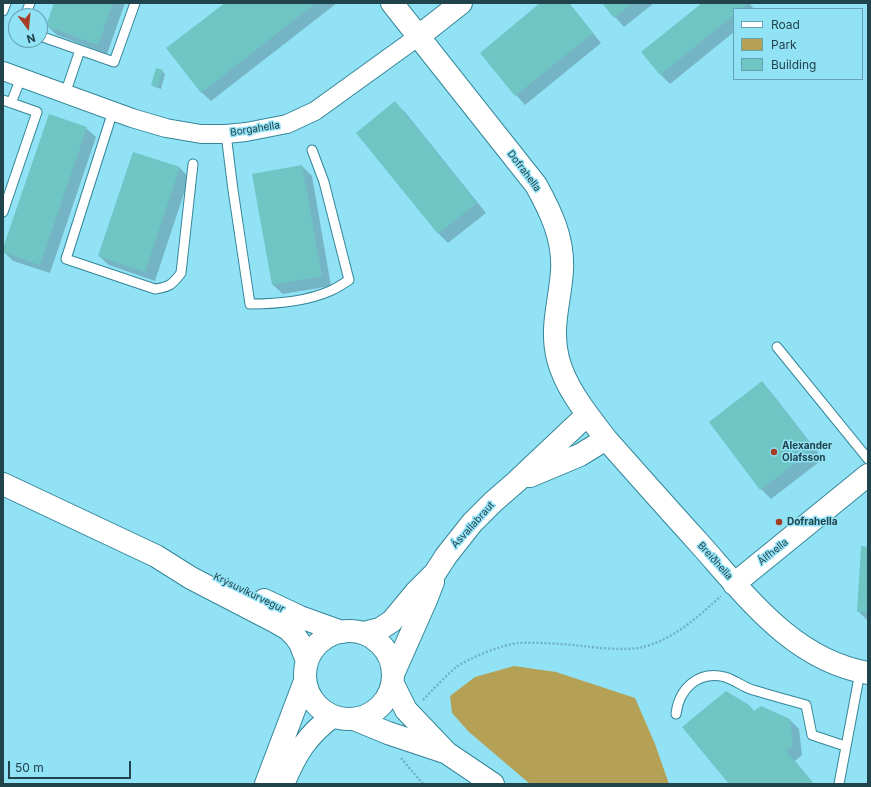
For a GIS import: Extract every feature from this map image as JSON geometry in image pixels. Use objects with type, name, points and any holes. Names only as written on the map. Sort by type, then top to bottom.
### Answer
[{"type":"street","name":"Dofrahella","points":[[392,3],[536,184],[549,207],[558,231],[561,252],[562,271],[555,316],[554,334],[558,358],[565,381],[587,414]]},
{"type":"street","points":[[418,36],[461,3]]},
{"type":"street","name":"Borgahella","points":[[3,71],[65,94],[166,128],[201,134],[226,134],[246,132],[287,124],[315,111],[418,36]]},
{"type":"street","name":"Breiðhella","points":[[587,414],[606,439],[756,608],[781,631],[802,646],[831,663],[864,672]]},
{"type":"street","name":"Ásvallabraut","points":[[364,633],[380,629],[392,621],[416,592],[435,573],[446,556],[472,523],[587,414]]},
{"type":"street","name":"Ásvallabraut","points":[[516,482],[580,455],[606,439]]},
{"type":"street","name":"Álfhella","points":[[734,584],[868,475]]},
{"type":"street","name":"Krýsuvíkurvegur","points":[[3,484],[156,556],[190,578],[274,620],[288,629],[300,643],[306,671]]},
{"type":"street","name":"Krýsuvíkurvegur","points":[[156,556],[195,567],[290,613],[342,632]]},
{"type":"street","name":"Ásvallabraut","points":[[393,678],[426,600],[435,573]]},
{"type":"street","points":[[266,784],[306,671],[311,652],[320,642],[332,635],[353,631],[364,633],[374,638],[383,646],[391,661],[393,678],[402,704],[410,715],[447,753],[493,784]]},
{"type":"street","points":[[306,671],[308,692],[314,702],[322,710],[333,716],[347,720],[368,716],[378,709],[388,696],[393,678]]},
{"type":"street","points":[[283,784],[307,739],[322,724],[333,716]]},
{"type":"street","points":[[354,719],[394,735],[447,753]]},
{"type":"lane","points":[[3,11],[6,3]]},
{"type":"lane","points":[[48,39],[114,62],[135,3]]},
{"type":"lane","points":[[65,94],[80,50]]},
{"type":"lane","points":[[3,212],[37,112],[7,102],[20,78]]},
{"type":"lane","points":[[114,111],[66,259],[155,288],[167,287],[175,281],[181,273],[193,164]]},
{"type":"lane","points":[[226,134],[250,304],[272,304],[302,300],[330,291],[350,280],[324,182],[312,150]]},
{"type":"lane","points":[[777,348],[868,459]]},
{"type":"lane","points":[[839,784],[846,746],[864,672]]},
{"type":"lane","points":[[676,714],[681,695],[687,688],[702,678],[718,676],[751,689],[806,705],[812,735],[846,746]]},
{"type":"path","points":[[410,715],[435,687],[457,667],[491,649],[518,643],[563,644],[611,649],[642,647],[668,638],[693,621],[734,584]]},
{"type":"path","points":[[394,735],[389,744],[391,750],[399,756],[424,784]]},
{"type":"green space","points":[[514,666],[556,672],[635,698],[655,744],[669,784],[530,784],[469,732],[452,713],[450,696],[475,677]]},
{"type":"building","points":[[54,3],[113,3],[98,45],[48,27],[48,20]]},
{"type":"building","points":[[225,3],[316,3],[201,93],[166,48]]},
{"type":"building","points":[[540,3],[569,3],[593,33],[515,96],[480,53]]},
{"type":"building","points":[[602,3],[633,3],[614,18]]},
{"type":"building","points":[[702,3],[749,3],[742,8],[733,8],[733,16],[660,75],[641,52]]},
{"type":"building","points":[[156,68],[163,70],[158,87],[151,85]]},
{"type":"building","points":[[395,101],[477,203],[438,234],[356,133]]},
{"type":"building","points":[[49,114],[87,127],[40,265],[3,252],[3,248]]},
{"type":"building","points":[[133,152],[180,167],[145,272],[98,256]]},
{"type":"building","points":[[302,165],[322,276],[272,285],[252,174]]},
{"type":"building","points":[[762,381],[814,449],[760,490],[709,422]]},
{"type":"building","points":[[861,546],[868,547],[868,612],[857,612]]},
{"type":"building","points":[[726,691],[749,705],[754,711],[761,706],[790,719],[793,746],[786,751],[812,782],[812,784],[729,784],[682,727]]},
{"type":"place","name":"Alexander Olafsson","points":[[774,452]]},
{"type":"place","name":"Dofrahella","points":[[779,522]]}]
